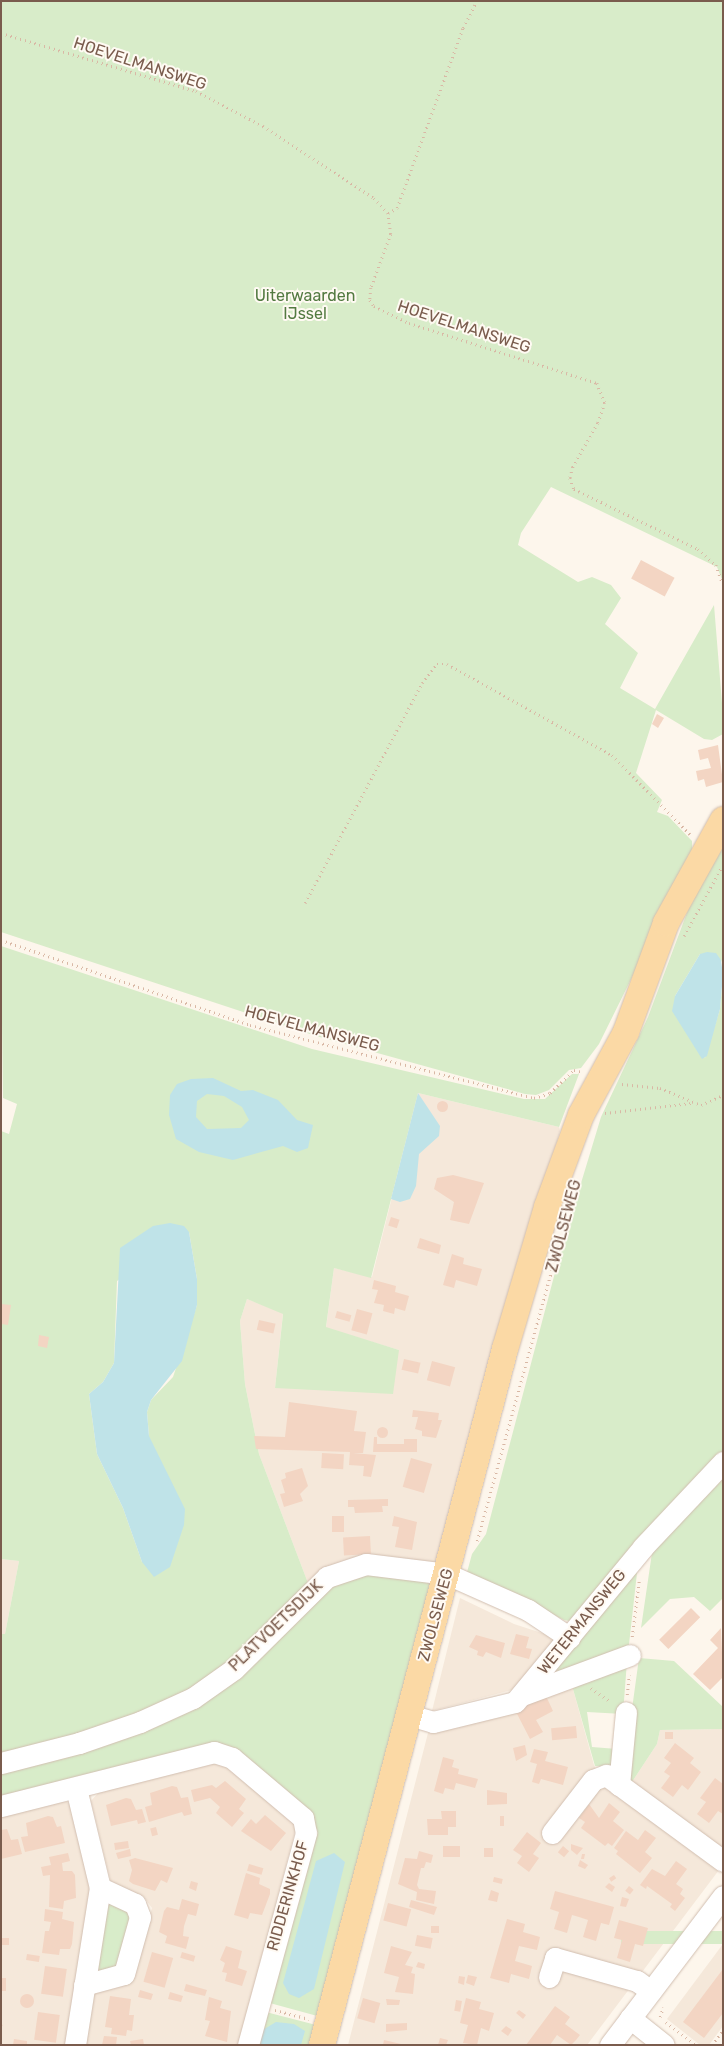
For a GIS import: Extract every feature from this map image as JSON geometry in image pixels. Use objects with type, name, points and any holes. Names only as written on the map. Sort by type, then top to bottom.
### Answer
[{"type":"main road","name":"ZWOLSEWEG","points":[[328,2038],[409,1715],[505,1349],[547,1207],[563,1133],[598,1079],[614,1028],[723,820]]},
{"type":"street","name":"WETERMANSWEG","points":[[409,1715],[433,1722],[515,1702],[570,1638],[643,1547],[723,1462]]},
{"type":"street","name":"PLATVOETSDIJK","points":[[1,1764],[79,1743],[140,1722],[194,1698],[234,1669],[327,1577],[366,1564],[447,1574],[528,1610],[570,1638]]},
{"type":"street","points":[[522,1695],[630,1656]]},
{"type":"street","points":[[619,1785],[626,1712]]},
{"type":"street","name":"RIDDERINKHOF","points":[[1,1806],[214,1752],[232,1758],[303,1818],[306,1833],[257,2006],[248,2045]]},
{"type":"street","points":[[552,1833],[593,1780],[606,1775],[723,1861]]},
{"type":"street","points":[[75,2045],[100,1888],[76,1788]]},
{"type":"street","points":[[84,1985],[124,1974],[140,1917],[135,1904],[100,1888]]},
{"type":"street","points":[[610,2045],[723,1896]]},
{"type":"street","points":[[549,1977],[555,1958],[637,1981],[650,1991]]},
{"type":"street","points":[[630,2018],[664,2045]]},
{"type":"path","points":[[388,213],[397,208],[463,28],[477,1]]},
{"type":"path","name":"HOEVELMANSWEG","points":[[1,33],[196,91],[263,126],[374,198],[388,213],[391,234],[371,288],[370,300],[374,306],[409,323],[597,383],[605,403],[598,423],[573,467],[570,478],[574,489],[698,549],[716,565],[723,584]]},
{"type":"path","points":[[305,903],[422,683],[437,664],[447,664],[612,755],[706,850]]},
{"type":"path","name":"HOEVELMANSWEG","points":[[1,940],[250,1025],[534,1098],[550,1093],[574,1070],[598,1079]]},
{"type":"path","points":[[598,1079],[660,1088],[696,1103]]},
{"type":"path","points":[[600,1114],[712,1102],[723,1096]]},
{"type":"path","name":"ZWOLSEWEG","points":[[474,1546],[505,1447],[563,1230]]},
{"type":"path","points":[[626,1712],[630,1656],[640,1577]]},
{"type":"path","points":[[650,1991],[665,2003],[658,2016],[697,2045]]},
{"type":"path","points":[[257,2006],[328,2038]]},
{"type":"path","points":[[712,2045],[723,2030]]},
{"type":"shaded area","points":[[418,1093],[559,1127],[560,1131],[440,1567],[308,1583],[259,1454],[245,1384],[240,1321],[247,1299],[283,1313],[275,1388],[399,1350],[326,1328],[334,1268],[372,1277]]},
{"type":"shaded area","points":[[1,1559],[19,1561],[5,1634],[1,1634]]},
{"type":"shaded area","points":[[460,1598],[514,1624],[557,1638],[512,1690],[432,1711]]},
{"type":"shaded area","points":[[571,1682],[594,1765],[605,1788],[719,1870],[587,2045],[348,2045],[428,1733],[511,1708]]},
{"type":"shaded area","points":[[723,1729],[723,1850],[630,1785],[657,1744],[660,1730]]},
{"type":"shaded area","points":[[218,1762],[227,1763],[297,1824],[238,2045],[85,2045],[91,1997],[96,1991],[131,1977],[152,1908],[143,1896],[111,1883],[91,1801],[99,1792]]},
{"type":"shaded area","points":[[61,1799],[72,1805],[92,1888],[67,2045],[1,2045],[1,1815]]},
{"type":"shaded area","points":[[723,1944],[723,2026],[709,2045],[700,2045],[667,2019]]},
{"type":"green space","name":"Uiterwaarden IJssel","points":[[1,1],[723,1],[723,582],[717,567],[551,487],[521,533],[518,545],[578,582],[592,577],[611,585],[621,598],[605,624],[638,653],[620,688],[655,709],[714,605],[722,703],[723,734],[712,740],[704,739],[656,710],[636,773],[662,800],[657,812],[668,816],[692,841],[692,856],[599,1044],[581,1068],[569,1070],[549,1090],[536,1095],[525,1094],[316,1036],[1,932]]},
{"type":"green space","points":[[723,844],[723,965],[721,960],[700,954],[675,996],[705,1058],[720,1009],[723,975],[723,1454],[569,1621],[564,1620],[511,1593],[466,1576],[472,1554],[486,1534],[562,1246],[601,1117],[648,1017],[694,894]]},
{"type":"green space","points":[[1,946],[312,1049],[524,1099],[545,1099],[572,1074],[579,1074],[559,1127],[418,1093],[371,1278],[334,1268],[326,1327],[399,1350],[393,1394],[275,1388],[283,1314],[247,1299],[240,1321],[245,1384],[259,1454],[308,1583],[201,1687],[153,1710],[1,1761],[1,1634],[5,1634],[19,1561],[1,1559],[1,1131],[9,1134],[17,1104],[3,1098]],"holes":[[[189,1232],[197,1279],[197,1305],[173,1377],[151,1400],[147,1412],[149,1436],[142,1562],[123,1508],[97,1454],[89,1394],[103,1382],[114,1363],[117,1281]]]},
{"type":"green space","points":[[723,1475],[723,1598],[710,1611],[694,1597],[670,1599],[641,1628],[653,1546]]},
{"type":"green space","points":[[638,1564],[628,1653],[547,1681],[552,1668]]},
{"type":"green space","points":[[351,1572],[429,1582],[432,1588],[321,2017],[266,2002],[313,1835],[233,1749],[1,1803],[1,1770],[184,1705],[314,1593]]},
{"type":"green space","points":[[639,1658],[674,1661],[723,1707],[723,1729],[660,1730],[657,1744],[630,1785],[625,1760]]},
{"type":"green space","points":[[627,1661],[623,1714],[587,1712],[592,1747],[617,1749],[618,1767],[595,1766],[571,1682]]},
{"type":"green space","points":[[111,1903],[132,1911],[121,1967],[94,1977],[105,1907]]},
{"type":"green space","points":[[621,1931],[723,1931],[723,1944],[621,1944]]},
{"type":"green space","points":[[262,2011],[320,2026],[315,2045],[252,2045]]},
{"type":"water","points":[[707,952],[716,953],[721,960],[723,975],[720,1009],[707,1056],[702,1059],[672,1011],[675,996],[700,954]]},
{"type":"water","points":[[213,1078],[241,1091],[253,1090],[278,1100],[297,1120],[313,1125],[308,1148],[297,1152],[283,1146],[233,1160],[199,1152],[176,1139],[169,1115],[170,1095],[177,1084],[191,1079]],"holes":[[[207,1094],[224,1096],[242,1107],[249,1120],[241,1128],[207,1129],[196,1117],[197,1101]]]},
{"type":"water","points":[[418,1093],[440,1126],[439,1136],[419,1154],[416,1186],[410,1199],[400,1202],[391,1199]]},
{"type":"water","points":[[170,1223],[184,1226],[189,1232],[197,1279],[197,1305],[182,1361],[151,1400],[147,1412],[149,1436],[185,1509],[184,1525],[170,1567],[154,1577],[142,1562],[123,1508],[97,1454],[89,1394],[103,1382],[114,1363],[120,1248],[153,1226]]},
{"type":"water","points":[[334,1853],[345,1862],[314,1989],[299,1998],[289,1994],[283,1983],[316,1861]]},
{"type":"water","points":[[276,2022],[294,2024],[305,2031],[301,2045],[257,2045],[261,2031]]},
{"type":"building","points":[[641,560],[675,578],[665,596],[631,579]]},
{"type":"building","points":[[657,714],[664,718],[658,728],[652,724]]},
{"type":"building","points":[[718,745],[723,782],[706,787],[704,779],[698,781],[696,771],[711,768],[708,758],[700,760],[698,750]]},
{"type":"building","points":[[440,1101],[444,1101],[447,1106],[446,1110],[440,1111],[437,1108],[437,1104]]},
{"type":"building","points":[[453,1175],[484,1183],[469,1224],[450,1220],[454,1202],[434,1189],[437,1178]]},
{"type":"building","points":[[391,1217],[400,1220],[397,1228],[388,1226]]},
{"type":"building","points":[[420,1238],[441,1245],[439,1254],[417,1248]]},
{"type":"building","points":[[452,1254],[464,1258],[463,1264],[482,1269],[477,1286],[456,1280],[454,1288],[443,1285]]},
{"type":"building","points":[[374,1280],[396,1286],[395,1292],[409,1296],[405,1311],[395,1308],[394,1314],[383,1311],[384,1305],[374,1303],[378,1290],[372,1289]]},
{"type":"building","points":[[1,1304],[11,1305],[8,1325],[1,1324]]},
{"type":"building","points":[[357,1309],[372,1313],[367,1334],[351,1330]]},
{"type":"building","points":[[337,1311],[351,1315],[349,1322],[335,1318]]},
{"type":"building","points":[[259,1320],[276,1324],[273,1334],[257,1330]]},
{"type":"building","points":[[39,1335],[49,1337],[47,1348],[38,1346]]},
{"type":"building","points":[[404,1359],[421,1363],[418,1374],[402,1370]]},
{"type":"building","points":[[432,1361],[455,1367],[450,1387],[427,1380]]},
{"type":"building","points":[[289,1402],[357,1411],[354,1431],[366,1432],[363,1453],[353,1453],[376,1455],[371,1477],[363,1476],[364,1466],[349,1465],[350,1452],[256,1449],[254,1436],[285,1437]]},
{"type":"building","points":[[413,1410],[439,1413],[438,1420],[442,1420],[436,1438],[422,1436],[422,1431],[415,1429],[418,1417],[412,1417]]},
{"type":"building","points":[[380,1427],[384,1427],[387,1432],[386,1436],[380,1437],[377,1434],[377,1430]]},
{"type":"building","points":[[374,1437],[377,1437],[377,1444],[404,1444],[404,1439],[417,1439],[417,1452],[373,1452]]},
{"type":"building","points":[[322,1453],[344,1454],[343,1469],[321,1468]]},
{"type":"building","points":[[411,1458],[432,1464],[424,1493],[403,1487]]},
{"type":"building","points":[[302,1468],[308,1486],[300,1494],[303,1501],[284,1507],[280,1494],[285,1493],[281,1480],[286,1478],[285,1473]]},
{"type":"building","points":[[388,1499],[388,1506],[382,1506],[383,1512],[355,1513],[354,1507],[348,1507],[348,1500]]},
{"type":"building","points":[[332,1516],[344,1516],[344,1532],[332,1532]]},
{"type":"building","points":[[394,1516],[417,1522],[412,1550],[395,1547],[399,1527],[392,1526]]},
{"type":"building","points":[[370,1536],[371,1554],[344,1555],[343,1537]]},
{"type":"building","points":[[691,1608],[700,1617],[668,1649],[659,1640]]},
{"type":"building","points":[[721,1628],[723,1677],[710,1690],[693,1674],[718,1648],[710,1640]]},
{"type":"building","points":[[516,1634],[529,1637],[526,1648],[532,1649],[529,1659],[510,1654]]},
{"type":"building","points":[[476,1635],[505,1643],[501,1658],[486,1652],[483,1657],[477,1655],[478,1651],[469,1647]]},
{"type":"building","points":[[546,1696],[553,1711],[536,1720],[543,1732],[530,1739],[515,1710]]},
{"type":"building","points":[[576,1726],[577,1738],[552,1740],[551,1728]]},
{"type":"building","points":[[665,1732],[673,1732],[673,1739],[665,1739]]},
{"type":"building","points":[[675,1743],[694,1758],[690,1763],[701,1772],[688,1790],[682,1785],[673,1797],[661,1788],[670,1776],[664,1772],[671,1763],[664,1758]]},
{"type":"building","points":[[525,1745],[527,1755],[516,1761],[513,1748]]},
{"type":"building","points":[[534,1749],[548,1752],[545,1761],[568,1767],[563,1785],[541,1779],[539,1784],[532,1782],[537,1764],[530,1762]]},
{"type":"building","points":[[443,1757],[454,1760],[452,1767],[459,1769],[458,1774],[478,1779],[475,1788],[456,1783],[454,1790],[445,1788],[443,1794],[434,1791]]},
{"type":"building","points":[[715,1778],[723,1784],[723,1814],[718,1811],[709,1823],[697,1814],[706,1802],[700,1798]]},
{"type":"building","points":[[225,1781],[246,1799],[239,1809],[244,1813],[232,1827],[216,1813],[220,1807],[210,1798],[194,1802],[191,1790],[212,1785],[216,1788]]},
{"type":"building","points":[[172,1786],[177,1787],[181,1798],[188,1797],[192,1814],[184,1816],[182,1812],[149,1822],[145,1807],[152,1805],[150,1793]]},
{"type":"building","points":[[487,1790],[507,1793],[507,1804],[487,1805]]},
{"type":"building","points":[[126,1798],[131,1799],[136,1810],[142,1809],[146,1822],[138,1824],[137,1820],[111,1826],[106,1805]]},
{"type":"building","points":[[609,1803],[620,1812],[613,1821],[624,1830],[612,1846],[608,1843],[605,1846],[581,1828],[585,1822],[579,1818],[589,1804],[599,1818]]},
{"type":"building","points":[[441,1811],[456,1811],[456,1827],[448,1827],[448,1835],[428,1835],[427,1819],[442,1819]]},
{"type":"building","points":[[265,1815],[286,1833],[271,1851],[241,1831],[251,1819],[256,1824]]},
{"type":"building","points":[[48,1816],[53,1817],[57,1827],[61,1826],[65,1843],[25,1852],[21,1837],[28,1836],[26,1823]]},
{"type":"building","points":[[500,1816],[504,1816],[504,1826],[500,1826]]},
{"type":"building","points":[[156,1827],[158,1835],[152,1836],[150,1828]]},
{"type":"building","points":[[7,1829],[11,1840],[18,1839],[22,1854],[1,1859],[1,1830]]},
{"type":"building","points":[[645,1830],[656,1838],[645,1852],[652,1858],[640,1873],[616,1854],[618,1851],[614,1848],[626,1831],[638,1840]]},
{"type":"building","points":[[527,1832],[541,1843],[533,1854],[539,1858],[529,1872],[517,1863],[522,1856],[513,1850]]},
{"type":"building","points":[[128,1841],[129,1848],[115,1850],[114,1843]]},
{"type":"building","points":[[571,1844],[583,1848],[577,1855],[571,1850]]},
{"type":"building","points":[[443,1846],[460,1846],[460,1857],[443,1857]]},
{"type":"building","points":[[563,1846],[569,1851],[564,1857],[558,1852]]},
{"type":"building","points":[[484,1848],[493,1848],[493,1857],[484,1857]]},
{"type":"building","points":[[130,1849],[131,1856],[118,1859],[116,1853]]},
{"type":"building","points":[[419,1851],[433,1855],[431,1863],[426,1862],[424,1868],[421,1868],[417,1885],[419,1889],[436,1891],[434,1904],[416,1900],[417,1892],[398,1884],[405,1858],[417,1859]]},
{"type":"building","points":[[68,1853],[70,1861],[62,1863],[63,1871],[72,1871],[75,1875],[76,1898],[64,1901],[63,1909],[49,1907],[50,1875],[43,1876],[41,1867],[51,1865],[49,1857]]},
{"type":"building","points":[[135,1858],[173,1868],[167,1883],[161,1880],[155,1891],[129,1881],[132,1870],[129,1860]]},
{"type":"building","points":[[580,1860],[588,1865],[585,1869],[578,1866]]},
{"type":"building","points":[[676,1861],[687,1869],[676,1884],[683,1889],[680,1894],[685,1898],[675,1911],[670,1907],[672,1904],[647,1886],[646,1889],[640,1885],[652,1869],[665,1876]]},
{"type":"building","points":[[249,1864],[263,1868],[261,1875],[247,1871]]},
{"type":"building","points":[[246,1873],[260,1878],[259,1884],[270,1889],[262,1915],[250,1913],[248,1919],[234,1915]]},
{"type":"building","points":[[614,1875],[616,1878],[611,1882],[609,1878]]},
{"type":"building","points":[[494,1877],[503,1879],[502,1884],[493,1882]]},
{"type":"building","points":[[191,1881],[198,1883],[196,1891],[189,1888]]},
{"type":"building","points":[[609,1883],[615,1887],[612,1892],[605,1887]]},
{"type":"building","points":[[629,1886],[634,1890],[630,1894],[625,1891]]},
{"type":"building","points":[[491,1890],[499,1893],[497,1902],[488,1900]]},
{"type":"building","points":[[555,1891],[614,1907],[609,1925],[601,1923],[596,1941],[583,1937],[588,1920],[572,1915],[567,1933],[554,1929],[559,1912],[550,1909]]},
{"type":"building","points":[[622,1897],[629,1899],[626,1907],[620,1906]]},
{"type":"building","points":[[182,1899],[199,1904],[196,1916],[188,1914],[184,1926],[183,1936],[189,1937],[186,1949],[165,1943],[167,1936],[159,1932],[164,1911],[167,1907],[179,1910]]},
{"type":"building","points":[[411,1900],[437,1907],[434,1915],[409,1907]]},
{"type":"building","points":[[388,1903],[411,1909],[407,1927],[383,1920]]},
{"type":"building","points":[[45,1909],[63,1912],[62,1919],[74,1922],[70,1949],[60,1949],[59,1955],[42,1953],[45,1931],[49,1931],[51,1922],[44,1921]]},
{"type":"building","points":[[507,1919],[525,1924],[523,1932],[540,1937],[537,1950],[519,1946],[515,1961],[532,1966],[529,1979],[511,1974],[509,1983],[490,1978]]},
{"type":"building","points":[[619,1920],[648,1928],[643,1946],[635,1944],[630,1962],[617,1958],[622,1940],[614,1938]]},
{"type":"building","points":[[431,1926],[439,1926],[439,1933],[431,1933]]},
{"type":"building","points":[[417,1935],[433,1938],[431,1949],[415,1946]]},
{"type":"building","points":[[1,1938],[9,1938],[9,1945],[1,1945]]},
{"type":"building","points":[[226,1946],[242,1951],[238,1968],[247,1971],[242,1986],[225,1981],[227,1973],[222,1972],[225,1963],[220,1960]]},
{"type":"building","points":[[391,1946],[412,1952],[405,1965],[413,1967],[411,1973],[415,1974],[413,1994],[395,1992],[399,1977],[384,1973]]},
{"type":"building","points":[[152,1952],[173,1958],[165,1988],[143,1982]]},
{"type":"building","points":[[182,1952],[195,1956],[194,1962],[180,1958]]},
{"type":"building","points":[[27,1954],[40,1956],[39,1962],[26,1960]]},
{"type":"building","points":[[418,1962],[425,1964],[424,1969],[416,1967]]},
{"type":"building","points":[[45,1966],[67,1969],[63,1997],[41,1994]]},
{"type":"building","points":[[723,1969],[723,2013],[704,2038],[683,2022]]},
{"type":"building","points":[[468,1975],[477,1977],[474,1986],[466,1983]]},
{"type":"building","points":[[459,1976],[465,1977],[464,1985],[458,1983]]},
{"type":"building","points":[[1,1978],[6,1978],[6,1991],[1,1991]]},
{"type":"building","points":[[186,1984],[207,1990],[205,1996],[184,1991]]},
{"type":"building","points":[[140,1990],[153,1994],[151,2000],[138,1997]]},
{"type":"building","points":[[170,1992],[183,1996],[181,2002],[168,1999]]},
{"type":"building","points":[[24,1994],[30,1994],[34,2001],[30,2008],[24,2008],[20,2004],[20,1998]]},
{"type":"building","points":[[110,1996],[131,1999],[129,2015],[134,2015],[132,2031],[127,2030],[126,2036],[111,2034],[112,2028],[105,2027]]},
{"type":"building","points":[[209,1997],[222,2001],[220,2008],[231,2011],[227,2042],[205,2036],[210,2021],[205,2020]]},
{"type":"building","points":[[363,1998],[380,2003],[375,2023],[357,2018]]},
{"type":"building","points":[[466,1998],[481,2002],[479,2009],[494,2013],[489,2031],[481,2028],[477,2045],[463,2043],[468,2025],[460,2023]]},
{"type":"building","points":[[386,1999],[400,2000],[399,2005],[387,2005]]},
{"type":"building","points":[[456,2000],[462,2001],[460,2012],[454,2011]]},
{"type":"building","points":[[555,2006],[570,2017],[565,2024],[580,2035],[571,2045],[557,2035],[550,2045],[526,2045]]},
{"type":"building","points":[[519,2010],[526,2015],[523,2019],[516,2013]]},
{"type":"building","points":[[38,2012],[60,2015],[56,2043],[34,2040]]},
{"type":"building","points":[[407,2023],[407,2030],[386,2032],[386,2024]]},
{"type":"building","points":[[506,2026],[512,2030],[508,2036],[501,2031]]},
{"type":"building","points":[[104,2036],[117,2037],[116,2045],[102,2045]]},
{"type":"building","points":[[440,2038],[448,2040],[446,2045],[438,2045]]},
{"type":"building","points":[[14,2039],[27,2041],[27,2045],[13,2045]]},
{"type":"building","points":[[143,2039],[144,2045],[131,2045],[130,2041]]},
{"type":"building","points":[[384,2040],[401,2044],[401,2045],[383,2045]]}]
